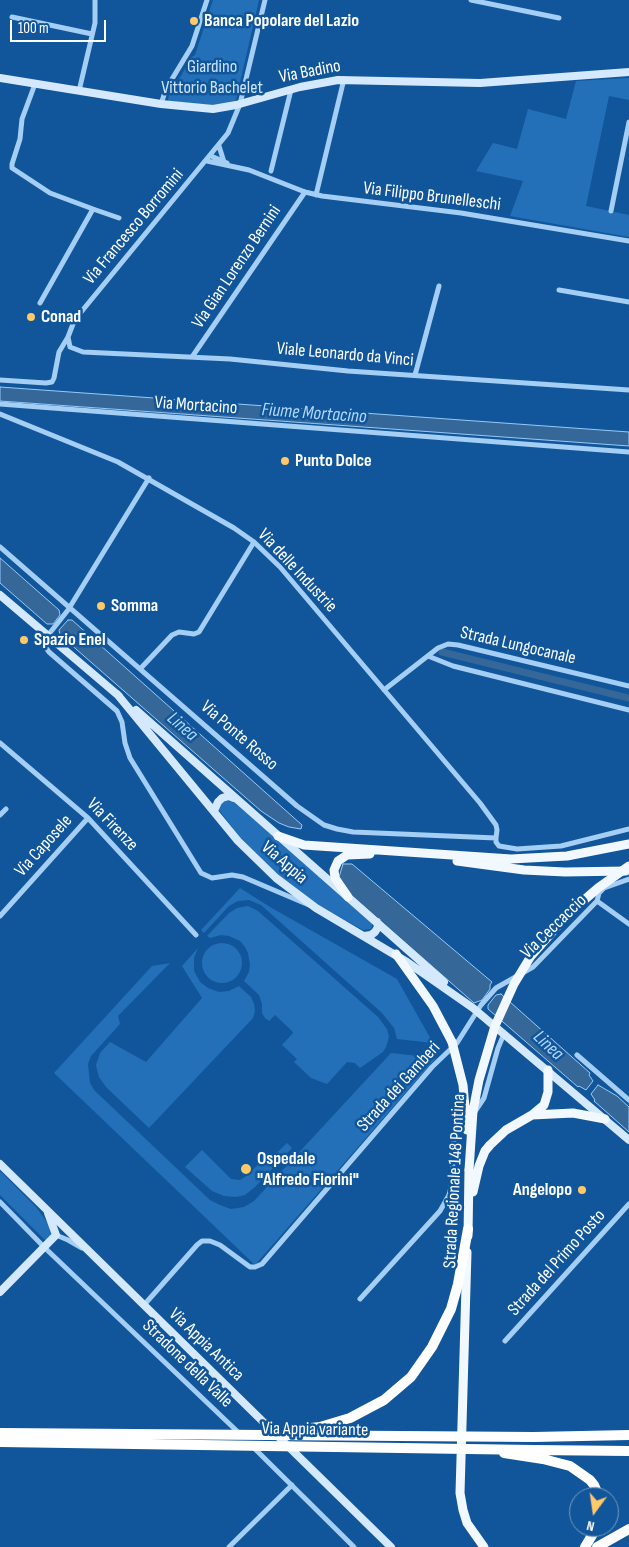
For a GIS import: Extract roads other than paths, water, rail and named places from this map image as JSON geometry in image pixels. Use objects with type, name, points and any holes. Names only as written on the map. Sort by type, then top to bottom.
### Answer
[{"type":"highway","points":[[226,1434],[296,1430],[330,1425],[366,1411],[396,1391],[424,1361],[448,1316],[458,1284],[468,1229]]},
{"type":"highway","name":"Via Appia variante","points":[[0,1433],[534,1437],[629,1435]]},
{"type":"highway","name":"Via Appia variante","points":[[0,1442],[464,1448],[534,1453],[629,1450]]},
{"type":"highway","points":[[534,1453],[579,1471],[592,1482],[594,1487]]},
{"type":"highway","points":[[597,1547],[629,1529]]},
{"type":"main road","name":"Via Badino","points":[[0,78],[161,104],[209,109],[240,104],[331,80],[480,83],[629,72]]},
{"type":"main road","name":"Via Appia","points":[[0,595],[49,634],[477,1008],[504,1034],[629,1140]]},
{"type":"main road","name":"Via Appia","points":[[117,694],[247,850],[276,878],[316,908],[396,954],[477,1008]]},
{"type":"main road","points":[[214,811],[222,798],[230,796],[236,799]]},
{"type":"main road","points":[[278,836],[301,845],[524,859],[567,856],[629,844]]},
{"type":"main road","points":[[348,897],[338,884],[335,876],[335,867],[338,861],[347,855],[360,854],[439,859],[531,871],[629,871]]},
{"type":"main road","name":"Strada Regionale 148 Pontina","points":[[484,1547],[468,1526],[460,1493],[469,1170],[473,1111],[480,1074],[495,1026],[518,977],[534,952],[568,914],[598,888],[629,866]]},
{"type":"main road","points":[[364,936],[375,932],[378,928],[377,922]]},
{"type":"main road","points":[[396,954],[433,1006],[452,1042],[463,1085],[469,1170]]},
{"type":"main road","points":[[468,1229],[476,1176],[482,1157],[490,1145],[513,1125],[540,1109],[546,1101],[548,1092],[548,1070]]},
{"type":"main road","points":[[532,1115],[573,1113],[605,1119]]},
{"type":"main road","name":"Via Appia Antica","points":[[0,1164],[391,1547]]},
{"type":"main road","points":[[0,1292],[56,1236],[47,1211]]},
{"type":"street","points":[[79,91],[95,19],[95,0]]},
{"type":"street","points":[[161,104],[166,90],[191,49],[207,0]]},
{"type":"street","name":"Via Francesco Borromini","points":[[0,380],[46,384],[52,382],[55,376],[59,352],[68,337],[72,324],[79,314],[219,146],[233,125],[240,104],[265,0]]},
{"type":"street","points":[[470,0],[559,18]]},
{"type":"street","points":[[12,17],[92,34]]},
{"type":"street","points":[[316,195],[344,79]]},
{"type":"street","points":[[35,84],[22,119],[20,141],[12,168],[50,193],[119,218]]},
{"type":"street","points":[[271,171],[291,90]]},
{"type":"street","points":[[611,211],[629,122]]},
{"type":"street","points":[[219,146],[224,162]]},
{"type":"street","name":"Via Filippo Brunelleschi","points":[[211,156],[234,167]]},
{"type":"street","name":"Via Filippo Brunelleschi","points":[[207,161],[260,174],[316,195],[359,202],[449,211],[629,241]]},
{"type":"street","name":"Via Gian Lorenzo Bernini","points":[[192,357],[304,192]]},
{"type":"street","points":[[40,303],[93,209]]},
{"type":"street","points":[[416,375],[439,286]]},
{"type":"street","points":[[559,290],[629,302]]},
{"type":"street","name":"Viale Leonardo da Vinci","points":[[68,337],[70,347],[82,352],[237,360],[332,370],[629,390]]},
{"type":"street","name":"Via Mortacino","points":[[0,404],[629,452]]},
{"type":"street","name":"Via delle Industrie","points":[[0,414],[97,452],[149,478],[234,528],[254,542],[280,567],[484,808],[497,827],[496,838]]},
{"type":"street","points":[[149,478],[69,608],[49,634],[44,644],[47,650],[113,706],[119,714],[130,758],[199,872],[206,877],[212,878],[232,875],[243,877],[316,908]]},
{"type":"street","points":[[141,668],[174,634],[181,632],[194,634],[200,630],[254,542]]},
{"type":"street","name":"Via Ponte Rosso","points":[[0,547],[297,806],[324,824],[340,830],[353,832],[496,838]]},
{"type":"street","name":"Strada Lungocanale","points":[[384,690],[442,646],[456,644],[629,686]]},
{"type":"street","points":[[428,656],[453,666],[629,710]]},
{"type":"street","name":"Via Firenze","points":[[0,743],[88,818],[196,935]]},
{"type":"street","points":[[0,815],[6,809]]},
{"type":"street","name":"Via Caposele","points":[[0,916],[88,818]]},
{"type":"street","points":[[496,838],[497,846],[517,849],[557,846],[629,829]]},
{"type":"street","points":[[265,887],[273,885],[276,878]]},
{"type":"street","points":[[597,901],[599,893],[604,888],[629,880]]},
{"type":"street","name":"Via Ceccaccio","points":[[477,1008],[496,988],[533,967],[597,901],[629,924]]},
{"type":"street","name":"Strada dei Gamberi","points":[[144,1305],[198,1243],[202,1241],[210,1241],[220,1245],[250,1267],[262,1264],[432,1067],[458,1043],[477,1008]]},
{"type":"street","points":[[360,1299],[440,1211],[449,1195],[452,1183],[456,1131],[479,1108],[484,1098],[498,1048],[504,1034]]},
{"type":"street","points":[[577,1055],[629,1100]]},
{"type":"street","name":"Stradone della Valle","points":[[0,1202],[44,1247],[204,1398],[354,1547]]},
{"type":"street","name":"Strada del Primo Posto","points":[[506,1341],[629,1204]]},
{"type":"street","points":[[56,1236],[73,1242],[93,1256]]},
{"type":"street","points":[[229,1547],[292,1485]]},
{"type":"water","name":"Fiume Mortacino","points":[[0,387],[629,432],[629,446],[0,401]]},
{"type":"water","points":[[0,558],[59,610],[60,615],[53,624],[47,624],[0,583]]},
{"type":"water","name":"Linea","points":[[68,620],[72,620],[302,825],[301,829],[279,823],[261,811],[60,635],[59,630]]},
{"type":"water","points":[[343,864],[352,864],[492,982],[490,989],[482,1000],[474,1003],[352,896],[346,890],[339,877]]},
{"type":"water","name":"Linea","points":[[501,994],[590,1073],[589,1075],[593,1081],[586,1090],[578,1087],[488,1009],[488,1005],[496,995]]},
{"type":"water","points":[[598,1085],[617,1096],[629,1107],[629,1132],[594,1101],[591,1094]]},
{"type":"waterway","points":[[442,652],[629,698]]},
{"type":"place","name":"Banca Popolare del Lazio","points":[[194,21]]},
{"type":"place","name":"Conad","points":[[31,317]]},
{"type":"place","name":"Punto Dolce","points":[[285,461]]},
{"type":"place","name":"Somma","points":[[101,606]]},
{"type":"place","name":"Spazio Enel","points":[[24,640]]},
{"type":"place","name":"Ospedale \"Alfredo Fiorini\"","points":[[246,1169]]},
{"type":"place","name":"Angelopo","points":[[582,1190]]},
{"type":"park label","name":"Giardino Vittorio Bachelet","points":[[212,77]]}]
